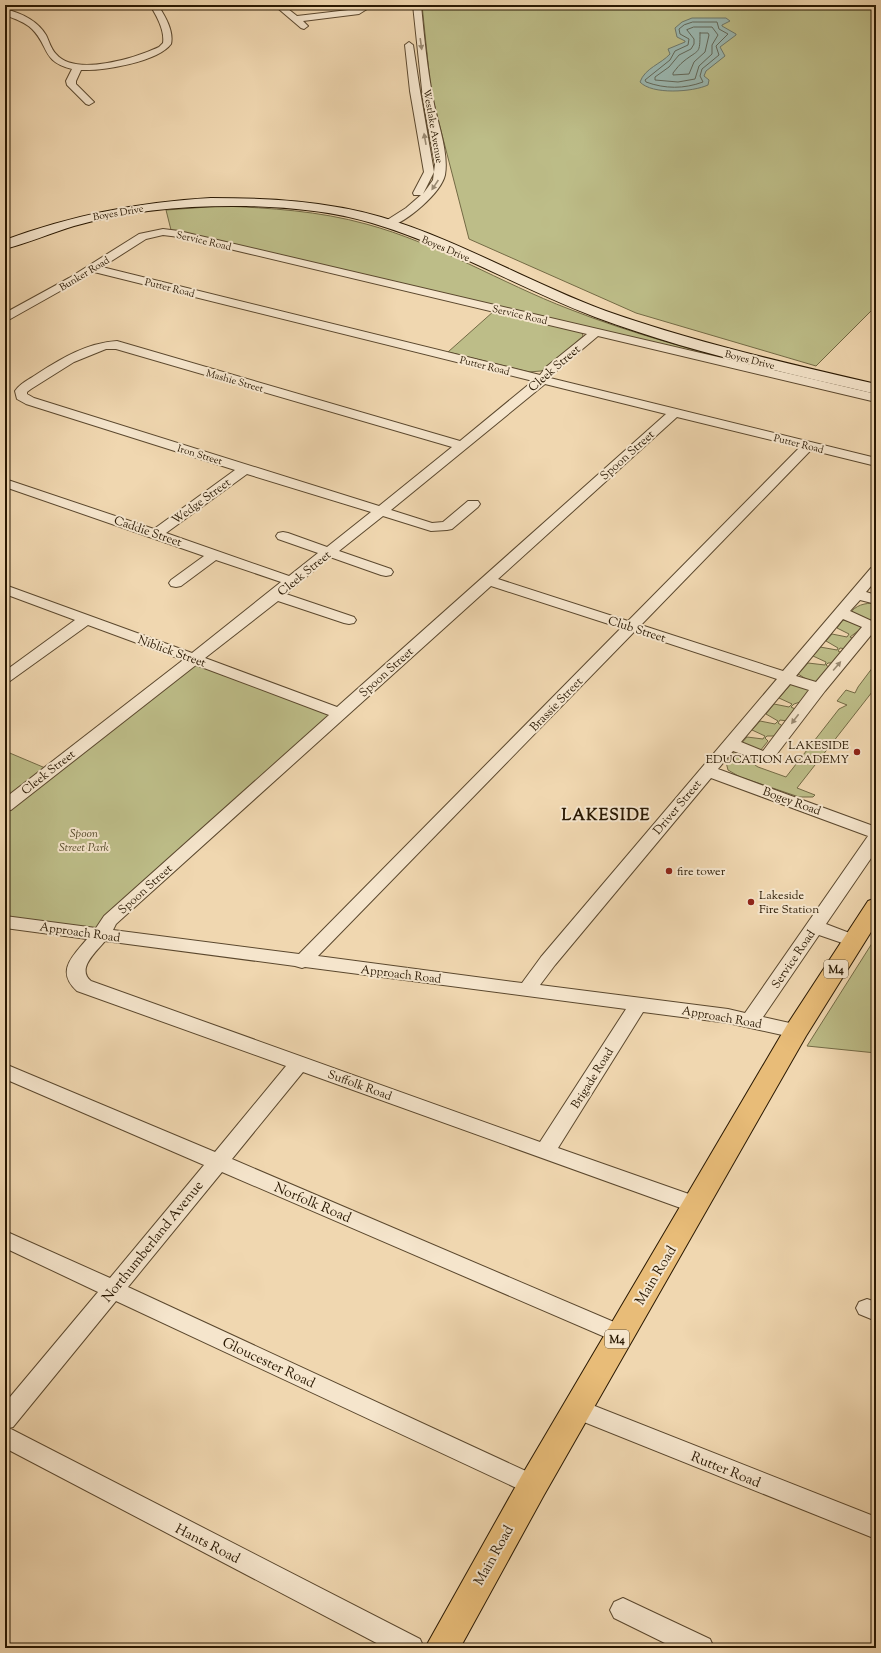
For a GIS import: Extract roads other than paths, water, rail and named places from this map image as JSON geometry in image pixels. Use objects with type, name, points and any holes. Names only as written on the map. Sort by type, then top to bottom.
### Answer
[{"type":"main road","name":"Boyes Drive","points":[[5,245],[39,232],[84,219],[117,212],[184,203],[251,202],[294,205],[336,211],[381,222],[559,297],[642,329],[718,351],[876,389]]},
{"type":"main road","name":"Main Road","points":[[442,1648],[533,1485],[796,1031],[876,906]]},
{"type":"street","points":[[5,12],[34,26],[41,34],[54,58],[60,62],[77,68],[143,58],[164,48],[168,39],[163,22],[154,5]]},
{"type":"street","points":[[278,5],[306,28]]},
{"type":"street","name":"Westlake Avenue","points":[[381,222],[412,209],[425,198],[438,180],[441,173],[437,140],[429,100],[417,5]]},
{"type":"street","points":[[295,19],[361,8]]},
{"type":"street","name":"Westlake Avenue","points":[[381,222],[422,190],[429,172],[426,144],[415,91],[408,34]]},
{"type":"street","points":[[77,68],[71,80],[72,85],[89,102]]},
{"type":"street","name":"Bunker Road","points":[[5,318],[94,268],[143,236],[163,232]]},
{"type":"street","name":"Service Road","points":[[163,232],[179,234],[876,398]]},
{"type":"street","name":"Putter Road","points":[[94,268],[876,462]]},
{"type":"street","name":"Cleek Street","points":[[5,806],[380,512],[543,379],[550,370],[596,332]]},
{"type":"street","name":"Mashie Street","points":[[21,396],[21,391],[27,386],[89,349],[117,345],[461,445]]},
{"type":"street","name":"Iron Street","points":[[21,396],[30,401],[431,528],[442,528],[447,526],[473,504]]},
{"type":"street","name":"Spoon Street","points":[[100,935],[110,920],[675,412]]},
{"type":"street","name":"Brassie Street","points":[[302,962],[809,445]]},
{"type":"street","name":"Wedge Street","points":[[156,534],[245,468]]},
{"type":"street","name":"Caddie Street","points":[[5,483],[291,581]]},
{"type":"street","points":[[283,536],[386,572]]},
{"type":"street","points":[[176,583],[215,554]]},
{"type":"street","name":"Driver Street","points":[[527,990],[548,961],[876,571]]},
{"type":"street","name":"Club Street","points":[[488,580],[814,686]]},
{"type":"street","name":"Niblick Street","points":[[5,589],[339,713]]},
{"type":"street","points":[[857,594],[876,600]]},
{"type":"street","points":[[276,595],[348,620]]},
{"type":"street","points":[[730,744],[764,757],[767,756],[814,686],[871,626],[841,613]]},
{"type":"street","points":[[5,678],[86,619]]},
{"type":"street","name":"Bogey Road","points":[[708,771],[876,833]]},
{"type":"street","name":"Service Road","points":[[750,1021],[876,838]]},
{"type":"street","name":"Approach Road","points":[[5,922],[302,962],[728,1016],[796,1031]]},
{"type":"street","points":[[815,927],[854,941]]},
{"type":"street","name":"Suffolk Road","points":[[100,935],[78,963],[75,971],[77,980],[84,986],[696,1205]]},
{"type":"street","name":"Brigade Road","points":[[545,1151],[638,1005]]},
{"type":"street","name":"Northumberland Avenue","points":[[5,1420],[300,1063]]},
{"type":"street","name":"Norfolk Road","points":[[5,1072],[218,1161],[620,1334]]},
{"type":"street","name":"Gloucester Road","points":[[5,1239],[533,1485]]},
{"type":"street","name":"Rutter Road","points":[[577,1409],[876,1528]]},
{"type":"street","name":"Hants Road","points":[[5,1437],[411,1648]]},
{"type":"street","points":[[623,1610],[699,1647]]},
{"type":"water","points":[[692,18],[726,18],[730,21],[722,26],[736,34],[720,47],[725,56],[706,71],[704,76],[709,80],[708,85],[683,91],[663,91],[646,86],[640,82],[642,77],[649,70],[670,54],[668,49],[685,42],[677,37],[675,28],[682,22]]},
{"type":"place","name":"LAKESIDE EDUCATION ACADEMY","points":[[857,752]]},
{"type":"place","name":"fire tower","points":[[669,871]]},
{"type":"place","name":"Lakeside Fire Station","points":[[751,902]]},
{"type":"district","name":"LAKESIDE","points":[[606,814]]},
{"type":"park label","name":"Spoon Street Park","points":[[84,840]]}]
